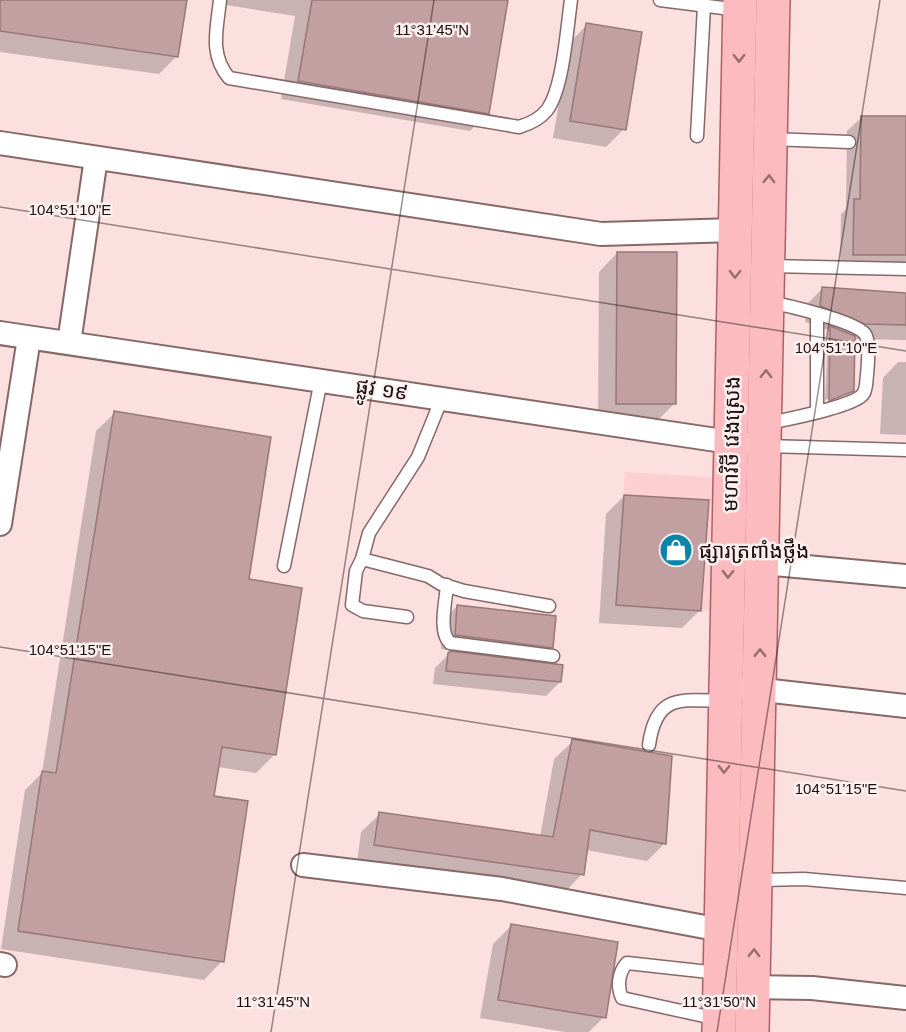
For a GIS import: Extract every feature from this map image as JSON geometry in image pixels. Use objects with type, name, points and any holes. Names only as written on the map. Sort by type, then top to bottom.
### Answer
[{"type":"main road","name":"មហាវិថី វេងស្រេង","points":[[719,1025],[725,693],[748,431],[767,302],[773,0]]},
{"type":"main road","name":"មហាវិថី វេងស្រេង","points":[[740,5],[735,230],[748,431],[762,563],[752,1032]]},
{"type":"street","points":[[0,143],[601,234],[735,230]]},
{"type":"street","points":[[69,343],[96,158]]},
{"type":"street","name":"ផ្លូវ ១៩","points":[[0,333],[442,398],[748,431]]},
{"type":"street","points":[[0,524],[29,338]]},
{"type":"street","points":[[762,563],[906,576]]},
{"type":"street","points":[[725,693],[759,689],[906,706]]},
{"type":"street","points":[[303,865],[502,889],[721,930]]},
{"type":"street","points":[[753,987],[812,988],[906,998]]},
{"type":"lane","points":[[220,0],[216,41],[218,64],[228,78],[519,127],[533,122],[547,111],[556,92],[571,0]]},
{"type":"lane","points":[[660,0],[704,6],[740,5]]},
{"type":"lane","points":[[697,136],[704,6]]},
{"type":"lane","points":[[770,139],[849,142]]},
{"type":"lane","points":[[768,266],[906,270]]},
{"type":"lane","points":[[748,431],[860,398],[865,392],[868,340],[861,330],[817,314],[767,302]]},
{"type":"lane","points":[[817,314],[817,412]]},
{"type":"lane","points":[[284,566],[321,380]]},
{"type":"lane","points":[[407,617],[363,611],[352,605],[356,571],[369,533],[418,457],[442,398]]},
{"type":"lane","points":[[748,431],[906,450]]},
{"type":"lane","points":[[362,559],[428,576],[447,585],[549,606]]},
{"type":"lane","points":[[447,585],[444,631],[445,639],[450,643],[553,656]]},
{"type":"lane","points":[[648,745],[656,715],[668,703],[725,693]]},
{"type":"lane","points":[[755,880],[804,879],[906,888]]},
{"type":"lane","points":[[719,1025],[622,998],[618,990],[621,970],[627,963],[720,973]]},
{"type":"shaded area","name":"ផ្សារត្រពាំងថ្លឹង","points":[[625,472],[735,479],[732,612],[616,605]]},
{"type":"building","points":[[0,0],[187,0],[178,57],[0,31]]},
{"type":"building","points":[[312,0],[508,0],[489,114],[298,81]]},
{"type":"building","points":[[586,23],[642,32],[626,130],[570,121]]},
{"type":"building","points":[[861,116],[906,116],[906,255],[853,255],[854,199],[860,199]]},
{"type":"building","points":[[617,252],[677,252],[676,404],[616,404]]},
{"type":"building","points":[[822,287],[906,293],[906,325],[865,324],[820,306]]},
{"type":"building","points":[[830,326],[855,336],[854,391],[829,401]]},
{"type":"building","points":[[114,411],[271,437],[249,579],[302,588],[276,755],[222,747],[214,796],[248,801],[224,962],[18,931],[42,771],[56,773]]},
{"type":"building","name":"ផ្សារត្រពាំងថ្លឹង","points":[[624,495],[709,500],[701,611],[616,605]]},
{"type":"building","points":[[457,605],[556,616],[553,648],[455,635]]},
{"type":"building","points":[[451,651],[563,665],[561,682],[446,671],[448,653]]},
{"type":"building","points":[[572,739],[672,756],[666,844],[590,830],[584,875],[374,845],[379,812],[553,837]]},
{"type":"building","points":[[511,924],[618,942],[606,1018],[498,1000]]},
{"type":"place","name":"ផ្សារត្រពាំងថ្លឹង","points":[[676,550]]}]
